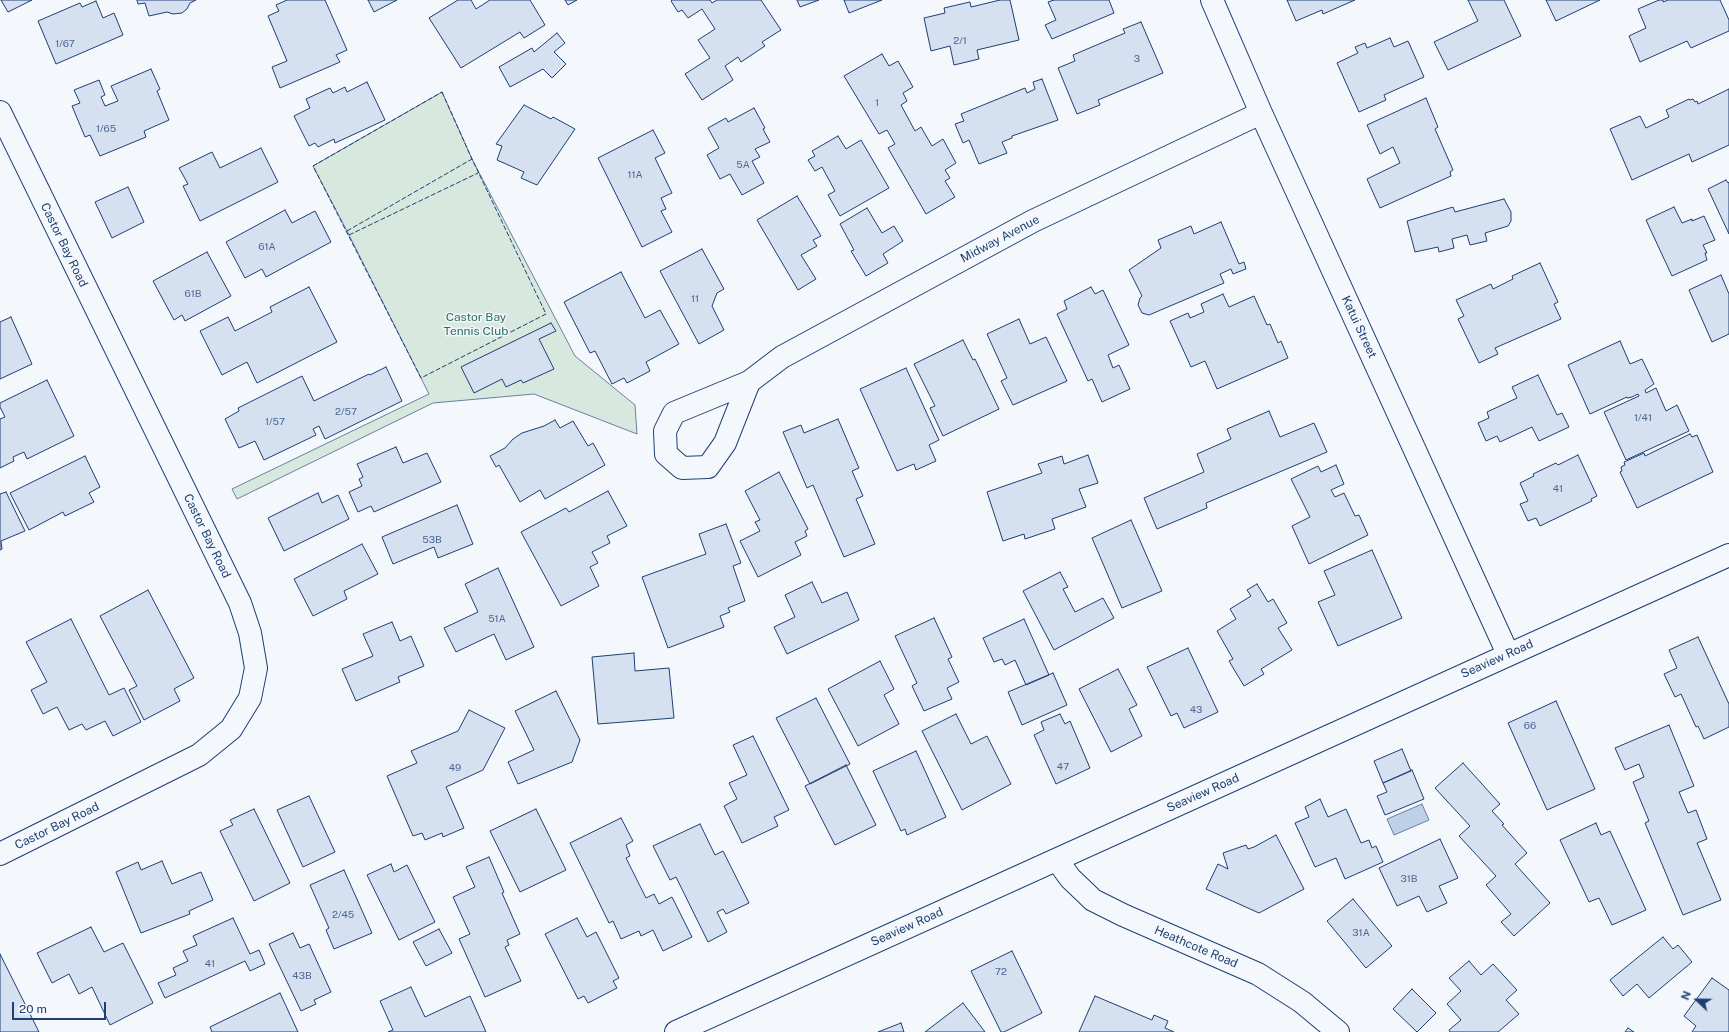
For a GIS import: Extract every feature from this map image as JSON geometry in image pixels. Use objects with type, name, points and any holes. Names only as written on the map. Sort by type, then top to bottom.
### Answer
[{"type":"street","name":"Katui Street","points":[[1212,0],[1508,654]]},
{"type":"street","name":"Castor Bay Road","points":[[0,112],[240,603],[250,633],[256,668],[250,698],[231,729],[199,755],[0,854]]},
{"type":"street","name":"Midway Avenue","points":[[749,382],[782,357],[1033,221],[1262,113]]},
{"type":"street","name":"Seaview Road","points":[[676,1032],[1729,555]]},
{"type":"street","name":"Heathcote Road","points":[[1057,860],[1070,878],[1093,900],[1123,915],[1258,974],[1302,1002],[1338,1032]]},
{"type":"green space","name":"Castor Bay Tennis Club","points":[[442,92],[472,159],[575,356],[635,405],[637,434],[534,394],[433,403],[237,499],[232,489],[429,394],[313,166]]},
{"type":"water","points":[[1422,804],[1429,820],[1394,835],[1387,819]]},
{"type":"building","points":[[1,0],[32,0],[8,12]]},
{"type":"building","points":[[137,0],[196,0],[190,3],[187,9],[182,13],[173,14],[167,12],[149,16],[145,3],[138,4]]},
{"type":"building","points":[[287,0],[325,0],[347,50],[336,55],[340,62],[280,88],[272,67],[287,61],[268,16],[279,11],[276,5]]},
{"type":"building","points":[[368,0],[397,0],[374,12]]},
{"type":"building","points":[[458,0],[471,0],[476,9],[490,0],[530,0],[545,25],[524,38],[520,32],[461,68],[429,18]]},
{"type":"building","points":[[565,0],[577,0],[568,5]]},
{"type":"building","points":[[710,0],[712,3],[717,0],[761,0],[781,30],[762,42],[765,46],[741,62],[738,57],[725,66],[733,80],[702,100],[685,74],[710,58],[698,40],[715,29],[702,9],[688,18],[682,10],[678,12],[671,1]]},
{"type":"building","points":[[797,0],[819,0],[800,7]]},
{"type":"building","points":[[844,0],[882,0],[849,13]]},
{"type":"building","points":[[1000,0],[1010,0],[1019,40],[977,50],[979,59],[954,65],[950,46],[931,51],[924,18],[945,13],[944,8],[970,2],[971,7]]},
{"type":"building","points":[[1054,0],[1109,0],[1114,13],[1052,39],[1045,25],[1056,20],[1048,2]]},
{"type":"building","points":[[1287,0],[1355,0],[1323,14],[1322,10],[1296,21]]},
{"type":"building","points":[[1468,0],[1504,0],[1521,36],[1448,70],[1434,42],[1478,21]]},
{"type":"building","points":[[1546,0],[1600,0],[1556,21]]},
{"type":"building","points":[[1659,0],[1663,0],[1663,2],[1668,0],[1720,0],[1729,20],[1729,31],[1691,48],[1687,41],[1640,62],[1629,36],[1646,28],[1638,9]]},
{"type":"building","points":[[96,1],[103,18],[114,13],[123,35],[56,64],[38,21],[80,3],[82,7]]},
{"type":"building","points":[[1141,22],[1163,73],[1098,100],[1100,105],[1077,114],[1058,68],[1075,61],[1073,55],[1125,33],[1123,29]]},
{"type":"building","points":[[557,33],[565,43],[554,52],[566,64],[552,78],[543,69],[510,87],[499,67],[532,48],[534,52]]},
{"type":"building","points":[[1390,38],[1394,47],[1408,41],[1424,77],[1384,95],[1386,100],[1359,112],[1337,63],[1358,53],[1355,47],[1365,43],[1367,48]]},
{"type":"building","points":[[882,54],[889,66],[898,61],[913,87],[903,93],[907,101],[901,105],[915,131],[921,127],[932,146],[943,139],[956,163],[945,170],[950,178],[945,181],[955,197],[926,214],[888,148],[895,144],[887,130],[879,134],[844,76]]},
{"type":"building","points":[[151,69],[160,89],[157,91],[169,120],[144,131],[146,137],[100,156],[90,135],[85,137],[72,106],[80,103],[74,90],[99,80],[105,95],[101,97],[105,106],[118,101],[111,86]]},
{"type":"building","points":[[1042,79],[1058,120],[1012,136],[1012,138],[1002,142],[1007,153],[979,164],[969,140],[963,143],[955,124],[964,121],[961,114],[1025,88],[1027,93],[1035,89],[1033,82]]},
{"type":"building","points":[[367,82],[385,120],[335,143],[334,139],[318,147],[315,143],[309,146],[294,116],[310,108],[306,99],[330,88],[333,93],[345,87],[347,92]]},
{"type":"building","points":[[1729,89],[1729,145],[1692,162],[1689,154],[1632,180],[1610,129],[1640,116],[1646,128],[1669,117],[1666,110],[1689,99],[1693,99],[1695,102],[1697,101],[1698,104]]},
{"type":"building","points":[[1426,98],[1438,127],[1435,129],[1453,170],[1450,172],[1451,176],[1380,208],[1367,179],[1400,163],[1393,147],[1380,154],[1367,125]]},
{"type":"building","points":[[524,105],[551,119],[553,117],[575,129],[537,185],[521,178],[524,172],[497,160],[502,146],[496,144]]},
{"type":"building","points":[[754,108],[765,128],[763,129],[770,142],[755,149],[760,157],[752,161],[764,183],[742,195],[730,174],[720,179],[707,155],[719,148],[708,128],[726,118],[728,122]]},
{"type":"building","points":[[653,130],[665,153],[655,158],[672,193],[661,198],[666,209],[661,211],[672,232],[642,247],[598,158]]},
{"type":"building","points":[[838,136],[846,149],[861,140],[889,188],[840,216],[828,195],[835,191],[822,167],[815,171],[808,160],[815,156],[812,151]]},
{"type":"building","points":[[261,148],[278,182],[200,221],[183,186],[188,184],[179,168],[212,152],[220,168]]},
{"type":"building","points":[[1726,180],[1728,183],[1729,182],[1729,234],[1708,189]]},
{"type":"building","points":[[128,187],[144,222],[112,238],[95,202]]},
{"type":"building","points":[[797,196],[821,236],[813,240],[817,246],[801,255],[816,279],[798,290],[757,220]]},
{"type":"building","points":[[1504,199],[1511,212],[1511,221],[1508,226],[1485,233],[1487,241],[1470,245],[1467,235],[1452,239],[1454,248],[1439,252],[1438,247],[1415,252],[1407,221],[1453,207],[1455,212]]},
{"type":"building","points":[[1674,207],[1682,223],[1704,216],[1715,240],[1703,245],[1707,253],[1705,253],[1707,260],[1672,276],[1646,220]]},
{"type":"building","points":[[867,208],[882,233],[894,226],[903,241],[883,254],[888,263],[866,276],[851,251],[854,250],[840,224]]},
{"type":"building","points":[[285,210],[292,223],[315,211],[331,242],[266,277],[262,269],[245,278],[226,242]]},
{"type":"building","points":[[1221,222],[1239,264],[1244,262],[1246,269],[1233,274],[1231,269],[1220,274],[1224,283],[1149,315],[1142,313],[1138,305],[1142,296],[1129,270],[1161,248],[1158,240],[1191,226],[1194,234]]},
{"type":"building","points":[[702,249],[724,289],[717,293],[712,306],[724,330],[699,344],[660,271]]},
{"type":"building","points":[[207,252],[231,296],[185,321],[182,315],[174,320],[153,281]]},
{"type":"building","points":[[1540,263],[1558,302],[1554,304],[1561,319],[1495,348],[1498,354],[1479,363],[1458,319],[1464,316],[1456,300],[1491,284],[1493,289],[1513,279],[1512,276]]},
{"type":"building","points":[[621,272],[645,318],[660,310],[679,344],[646,362],[650,371],[627,383],[624,378],[612,384],[595,351],[590,353],[564,302]]},
{"type":"building","points":[[1721,275],[1729,294],[1729,334],[1712,342],[1689,290]]},
{"type":"building","points":[[309,287],[337,342],[257,383],[247,362],[222,375],[200,331],[228,317],[235,331],[272,312],[270,307]]},
{"type":"building","points":[[1091,287],[1095,294],[1103,290],[1129,345],[1108,355],[1113,368],[1119,365],[1130,389],[1102,402],[1092,379],[1088,381],[1057,314],[1067,309],[1064,301]]},
{"type":"building","points":[[1223,294],[1229,307],[1254,296],[1267,325],[1270,324],[1278,343],[1281,341],[1288,358],[1217,389],[1205,361],[1191,367],[1170,321],[1188,313],[1190,318],[1204,312],[1201,304]]},
{"type":"building","points":[[11,317],[32,364],[0,379],[0,322]]},
{"type":"building","points":[[1019,319],[1030,344],[1046,337],[1067,381],[1013,405],[1001,381],[1007,378],[987,334]]},
{"type":"building","points":[[551,323],[556,331],[539,339],[554,369],[523,383],[521,380],[506,387],[502,379],[474,393],[461,367]]},
{"type":"building","points":[[963,340],[973,360],[975,359],[999,409],[943,436],[930,408],[935,406],[914,364]]},
{"type":"building","points":[[1620,341],[1630,364],[1642,359],[1654,384],[1645,390],[1646,393],[1656,388],[1666,411],[1677,405],[1689,431],[1626,460],[1604,412],[1639,396],[1638,394],[1632,397],[1627,397],[1590,414],[1568,365]]},
{"type":"building","points":[[386,367],[402,401],[325,439],[319,426],[313,429],[316,435],[264,460],[255,441],[239,448],[225,419],[239,411],[238,408],[302,376],[314,401]]},
{"type":"building","points":[[906,368],[939,440],[929,445],[936,461],[916,470],[914,464],[897,471],[860,389]]},
{"type":"building","points":[[1538,375],[1557,415],[1562,413],[1569,427],[1539,441],[1532,427],[1500,442],[1497,436],[1486,441],[1478,423],[1489,418],[1487,412],[1517,398],[1512,387]]},
{"type":"building","points":[[47,380],[74,436],[27,459],[24,452],[13,457],[14,461],[0,468],[0,419],[5,417],[0,407],[0,403]]},
{"type":"building","points":[[1269,411],[1280,437],[1314,423],[1327,452],[1206,503],[1207,508],[1157,529],[1144,498],[1204,472],[1197,454],[1231,439],[1227,429]]},
{"type":"building","points":[[838,419],[859,468],[852,471],[863,496],[856,499],[875,544],[844,557],[813,485],[807,488],[783,432],[801,425],[804,433]]},
{"type":"building","points":[[555,420],[560,428],[573,421],[588,446],[593,443],[605,465],[545,499],[540,490],[520,502],[499,465],[496,467],[490,456],[505,448],[513,439],[522,433],[544,426]]},
{"type":"building","points":[[1690,434],[1692,437],[1697,435],[1713,472],[1637,508],[1620,472],[1622,471],[1621,467],[1625,465],[1624,462],[1644,453],[1645,456]]},
{"type":"building","points":[[396,447],[403,463],[427,453],[441,482],[374,512],[371,506],[358,512],[349,492],[362,486],[359,479],[363,477],[357,464]]},
{"type":"building","points":[[1088,455],[1098,483],[1079,489],[1086,507],[1052,519],[1055,529],[1025,539],[1024,534],[1003,541],[987,492],[1042,473],[1038,464],[1062,456],[1064,464]]},
{"type":"building","points":[[1578,455],[1597,496],[1591,499],[1592,501],[1540,526],[1536,518],[1528,521],[1520,504],[1528,501],[1520,483],[1534,476],[1533,474],[1556,463],[1558,465]]},
{"type":"building","points":[[85,456],[100,487],[89,493],[94,502],[65,516],[63,512],[29,530],[10,493]]},
{"type":"building","points":[[1336,465],[1344,484],[1331,490],[1335,497],[1344,493],[1355,516],[1359,515],[1368,535],[1309,564],[1292,526],[1310,517],[1291,479],[1318,466],[1321,472]]},
{"type":"building","points":[[779,472],[808,529],[805,531],[807,536],[795,542],[801,555],[758,577],[740,541],[760,531],[755,522],[760,520],[745,491]]},
{"type":"building","points":[[608,491],[627,526],[607,536],[610,543],[592,552],[598,563],[590,567],[599,586],[561,606],[521,532],[566,508],[569,512]]},
{"type":"building","points":[[6,492],[25,531],[1,541],[2,549],[0,550],[0,494]]},
{"type":"building","points":[[318,493],[322,503],[338,495],[349,519],[284,551],[268,518]]},
{"type":"building","points":[[457,505],[473,544],[438,558],[434,547],[393,564],[382,537]]},
{"type":"building","points":[[1131,520],[1162,591],[1122,608],[1092,538]]},
{"type":"building","points":[[726,524],[741,563],[733,566],[745,601],[728,608],[730,612],[720,616],[724,627],[668,648],[642,577],[706,554],[699,534]]},
{"type":"building","points":[[362,544],[378,574],[344,591],[347,599],[313,616],[294,579]]},
{"type":"building","points":[[1372,550],[1402,618],[1338,646],[1318,602],[1335,595],[1324,571]]},
{"type":"building","points":[[498,568],[534,647],[506,660],[494,634],[456,652],[444,628],[478,612],[465,584]]},
{"type":"building","points":[[1060,572],[1068,587],[1063,589],[1075,612],[1103,598],[1114,618],[1054,650],[1023,591]]},
{"type":"building","points":[[812,582],[822,603],[847,592],[859,620],[787,654],[774,627],[795,617],[785,595]]},
{"type":"building","points":[[1257,584],[1268,602],[1273,599],[1287,623],[1278,628],[1292,650],[1261,669],[1264,674],[1244,686],[1229,661],[1233,659],[1217,631],[1236,619],[1230,609],[1251,596],[1247,590]]},
{"type":"building","points":[[148,590],[194,678],[174,689],[180,701],[144,720],[129,690],[137,686],[100,616]]},
{"type":"building","points":[[934,618],[952,657],[948,659],[959,682],[947,688],[952,699],[924,711],[912,686],[917,683],[895,636]]},
{"type":"building","points":[[71,619],[109,695],[124,688],[141,722],[113,736],[105,721],[86,730],[82,724],[69,730],[57,707],[43,714],[31,690],[47,682],[26,642]]},
{"type":"building","points":[[1024,619],[1049,675],[1026,685],[1015,660],[1005,665],[1002,659],[994,662],[983,638]]},
{"type":"building","points":[[392,622],[400,641],[411,636],[424,666],[398,677],[400,682],[356,701],[342,669],[373,656],[363,634]]},
{"type":"building","points":[[1698,637],[1729,704],[1729,727],[1704,739],[1698,726],[1696,727],[1681,694],[1675,697],[1664,674],[1677,668],[1669,650]]},
{"type":"building","points":[[1188,648],[1218,712],[1184,728],[1177,713],[1171,716],[1147,667]]},
{"type":"building","points":[[634,653],[635,671],[669,668],[674,718],[598,724],[592,657]]},
{"type":"building","points":[[880,661],[894,689],[884,695],[899,724],[858,746],[828,689]]},
{"type":"building","points":[[1118,669],[1137,705],[1129,709],[1142,736],[1111,752],[1079,689]]},
{"type":"building","points":[[1053,673],[1067,705],[1022,725],[1008,692]]},
{"type":"building","points":[[556,691],[580,740],[572,762],[518,784],[508,762],[534,750],[515,711]]},
{"type":"building","points":[[816,698],[850,764],[810,784],[776,718]]},
{"type":"building","points":[[1556,701],[1595,789],[1547,810],[1508,723]]},
{"type":"building","points":[[469,710],[505,728],[483,770],[446,787],[464,828],[443,837],[442,833],[425,840],[422,833],[413,836],[387,776],[417,763],[411,751],[458,731]]},
{"type":"building","points":[[956,714],[971,744],[987,736],[1011,784],[962,810],[922,731]]},
{"type":"building","points":[[1060,714],[1065,724],[1070,721],[1090,768],[1056,784],[1034,735],[1044,730],[1041,722]]},
{"type":"building","points":[[1669,725],[1694,786],[1679,792],[1688,813],[1696,810],[1707,839],[1697,843],[1721,900],[1683,915],[1645,823],[1649,821],[1633,782],[1644,777],[1639,764],[1625,770],[1615,748]]},
{"type":"building","points":[[753,736],[789,810],[774,817],[778,826],[742,843],[724,806],[737,799],[729,783],[747,775],[733,745]]},
{"type":"building","points":[[1402,749],[1411,771],[1383,783],[1374,761]]},
{"type":"building","points":[[916,751],[946,817],[907,835],[905,829],[901,831],[873,771]]},
{"type":"building","points":[[1463,763],[1500,804],[1492,811],[1504,824],[1502,825],[1527,853],[1515,864],[1550,903],[1514,936],[1501,922],[1511,914],[1486,885],[1496,876],[1459,836],[1470,826],[1435,788]]},
{"type":"building","points":[[846,765],[876,825],[835,845],[805,786]]},
{"type":"building","points":[[1412,770],[1424,799],[1385,815],[1377,796],[1387,792],[1383,783]]},
{"type":"building","points":[[309,796],[335,852],[303,867],[277,810]]},
{"type":"building","points":[[1320,799],[1328,817],[1346,809],[1361,843],[1369,840],[1372,848],[1376,846],[1383,862],[1345,879],[1336,858],[1315,867],[1295,823],[1309,817],[1305,807]]},
{"type":"building","points":[[254,809],[290,883],[254,901],[220,831],[233,825],[230,820]]},
{"type":"building","points":[[536,809],[566,870],[520,892],[490,831]]},
{"type":"building","points":[[621,818],[633,841],[626,845],[630,856],[626,858],[646,898],[654,894],[659,904],[672,897],[692,937],[663,951],[653,930],[641,936],[639,931],[621,939],[613,921],[609,923],[570,843]]},
{"type":"building","points":[[1596,823],[1601,835],[1610,831],[1646,910],[1612,925],[1599,898],[1589,902],[1560,840]]},
{"type":"building","points":[[700,824],[715,855],[723,851],[749,903],[726,914],[723,909],[717,912],[727,932],[708,942],[676,877],[670,880],[653,846]]},
{"type":"building","points":[[1276,835],[1304,889],[1259,913],[1206,889],[1218,864],[1228,869],[1223,853],[1246,845],[1248,849],[1254,847]]},
{"type":"building","points":[[1440,839],[1458,878],[1439,886],[1447,903],[1427,912],[1419,896],[1397,906],[1379,868]]},
{"type":"building","points":[[489,857],[504,892],[502,893],[520,934],[507,940],[509,945],[505,947],[521,981],[485,997],[459,939],[470,934],[453,897],[475,887],[466,867]]},
{"type":"building","points":[[162,861],[172,884],[201,872],[213,900],[189,911],[190,914],[141,933],[116,872],[138,862],[141,870]]},
{"type":"building","points":[[391,864],[394,872],[407,865],[435,922],[399,940],[367,875]]},
{"type":"building","points":[[344,870],[372,933],[334,949],[326,930],[329,928],[310,885]]},
{"type":"building","points":[[1353,899],[1392,946],[1366,968],[1327,921]]},
{"type":"building","points":[[233,918],[250,954],[259,950],[265,964],[250,971],[245,961],[165,998],[158,983],[176,975],[173,968],[188,961],[183,951],[197,945],[193,936]]},
{"type":"building","points":[[577,918],[587,937],[596,932],[619,978],[613,981],[617,988],[588,1003],[584,996],[578,999],[545,934]]},
{"type":"building","points":[[91,927],[104,952],[123,943],[153,1003],[110,1025],[92,987],[79,994],[69,974],[52,983],[37,953]]},
{"type":"building","points":[[439,929],[452,953],[426,966],[413,942]]},
{"type":"building","points":[[293,933],[300,948],[309,944],[331,992],[314,1000],[316,1004],[301,1011],[269,944]]},
{"type":"building","points":[[1663,937],[1673,949],[1678,945],[1692,962],[1649,998],[1637,984],[1623,996],[1610,980]]},
{"type":"building","points":[[1012,951],[1042,1013],[1004,1032],[1001,1032],[971,971]]},
{"type":"building","points":[[0,954],[39,1032],[0,1032]]},
{"type":"building","points":[[1469,961],[1481,975],[1493,964],[1517,990],[1506,1000],[1519,1014],[1498,1032],[1450,1032],[1449,1030],[1461,1020],[1447,1004],[1461,991],[1449,978]]},
{"type":"building","points":[[1712,978],[1729,990],[1729,1032],[1692,1032],[1696,1026],[1684,1016]]},
{"type":"building","points":[[411,987],[425,1017],[470,996],[486,1032],[388,1032],[393,1030],[380,1001]]},
{"type":"building","points":[[1412,989],[1436,1013],[1417,1032],[1393,1009]]},
{"type":"building","points":[[280,993],[298,1032],[212,1032],[210,1027]]},
{"type":"building","points":[[1095,996],[1152,1020],[1154,1015],[1168,1021],[1165,1028],[1174,1032],[1079,1032]]},
{"type":"building","points":[[963,1003],[985,1032],[925,1032]]},
{"type":"building","points":[[901,1023],[904,1032],[878,1032]]},
{"type":"building","points":[[1628,1028],[1634,1032],[1625,1032]]},
{"type":"fence","points":[[442,92],[472,159],[546,314],[421,378],[313,166],[442,92]]},
{"type":"fence","points":[[347,231],[472,159]]},
{"type":"fence","points":[[349,235],[478,173]]}]
